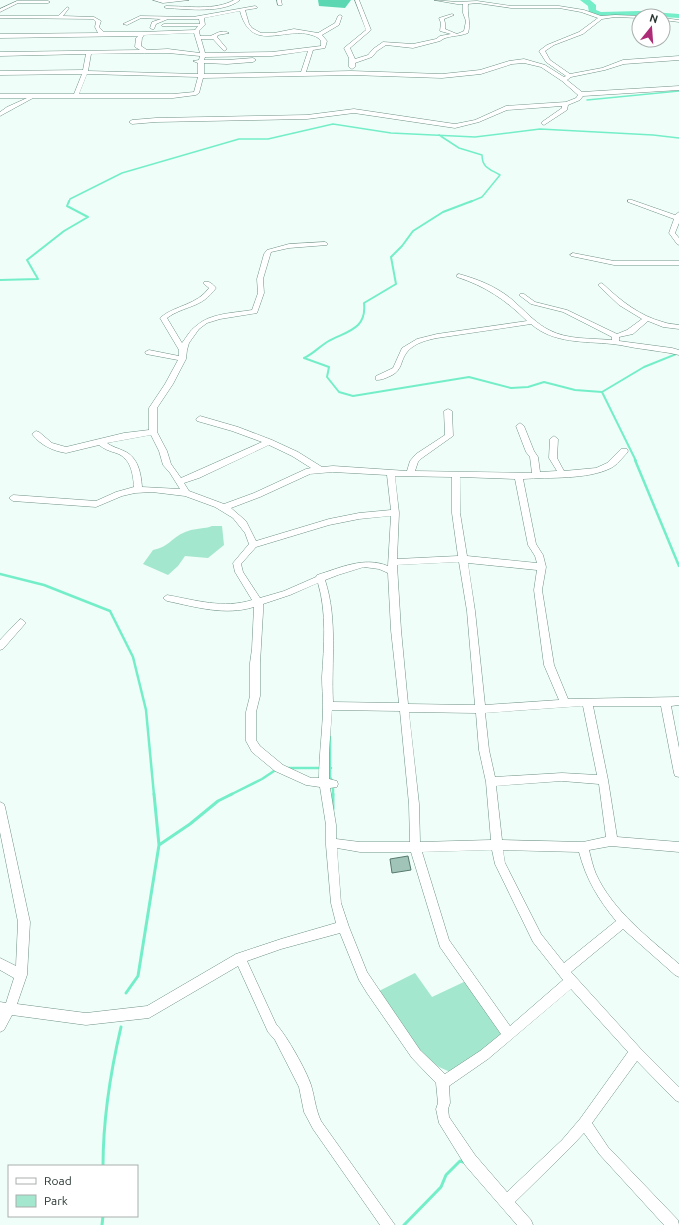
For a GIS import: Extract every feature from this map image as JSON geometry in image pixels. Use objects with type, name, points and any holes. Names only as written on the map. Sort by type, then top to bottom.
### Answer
[{"type":"street","points":[[155,0],[165,4],[204,8],[213,14]]},
{"type":"street","points":[[165,4],[187,0]]},
{"type":"street","points":[[204,8],[213,4],[234,4],[238,0]]},
{"type":"street","points":[[351,73],[352,62],[350,54],[347,50],[369,30],[365,17],[356,0]]},
{"type":"street","points":[[436,0],[454,3],[477,2],[512,7],[559,7],[582,11],[601,18],[631,16]]},
{"type":"street","points":[[0,12],[16,2],[48,2]]},
{"type":"street","points":[[442,6],[454,3]]},
{"type":"street","points":[[352,62],[370,56],[375,50],[385,44],[413,46],[438,40],[442,37],[458,36],[466,32],[468,21],[465,13],[466,3]]},
{"type":"street","points":[[165,4],[164,14],[158,17],[153,26],[169,17]]},
{"type":"street","points":[[222,5],[225,14]]},
{"type":"street","points":[[203,16],[209,18],[255,7]]},
{"type":"street","points":[[59,18],[67,8]]},
{"type":"street","points":[[0,54],[149,52],[190,53],[203,55],[272,54],[319,48],[325,45],[322,38],[319,36],[296,31],[270,35],[256,33],[247,27],[242,10]]},
{"type":"street","points":[[164,25],[176,21],[213,14],[225,14]]},
{"type":"street","points":[[452,15],[441,18],[443,23],[442,30],[458,36]]},
{"type":"street","points":[[0,36],[142,34],[196,31],[203,25],[203,16]]},
{"type":"street","points":[[319,36],[337,24],[340,16]]},
{"type":"street","points":[[0,17],[81,18],[98,20],[98,31],[102,34]]},
{"type":"street","points":[[124,24],[139,17],[169,17],[176,21],[203,25]]},
{"type":"street","points":[[569,76],[548,61],[542,52],[551,44],[573,37],[589,29],[601,18]]},
{"type":"street","points":[[0,96],[184,95],[196,92],[201,76],[201,62],[203,55],[196,31]]},
{"type":"street","points":[[198,38],[214,37],[216,34],[226,33]]},
{"type":"street","points":[[142,34],[139,38],[138,47],[149,52]]},
{"type":"street","points":[[214,37],[224,49]]},
{"type":"street","points":[[303,73],[311,49]]},
{"type":"street","points":[[76,96],[86,72],[89,53]]},
{"type":"street","points":[[190,53],[192,59],[201,62],[234,62],[253,60]]},
{"type":"street","points":[[564,80],[569,76],[631,60],[679,58]]},
{"type":"street","points":[[0,73],[86,72],[201,76],[351,73],[450,76],[481,72],[511,62],[524,61],[543,66],[581,94],[679,88]]},
{"type":"street","points":[[132,122],[159,120],[307,117],[354,111],[455,126],[477,121],[506,108],[565,104],[578,99],[581,94]]},
{"type":"street","points":[[0,114],[4,113],[6,109],[20,104],[31,97]]},
{"type":"street","points":[[544,123],[565,109],[565,104]]},
{"type":"street","points":[[630,200],[679,218],[672,233],[679,244]]},
{"type":"street","points":[[186,493],[167,465],[164,451],[153,432],[153,408],[169,384],[182,359],[183,350],[186,343],[197,328],[205,322],[219,317],[255,312],[261,293],[260,279],[269,251],[289,246],[325,244]]},
{"type":"street","points":[[573,255],[614,263],[679,263]]},
{"type":"street","points":[[459,276],[473,280],[501,294],[531,322],[544,331],[565,339],[615,339],[630,332],[648,318]]},
{"type":"street","points":[[183,350],[163,318],[203,300],[213,288],[206,282]]},
{"type":"street","points":[[601,285],[625,308],[661,324],[679,327]]},
{"type":"street","points":[[522,295],[533,303],[565,311],[615,339],[636,346],[677,350]]},
{"type":"street","points":[[379,378],[397,370],[405,350],[424,339],[531,322]]},
{"type":"street","points":[[149,352],[182,359]]},
{"type":"street","points":[[410,473],[414,461],[419,456],[449,436],[448,411]]},
{"type":"street","points":[[200,419],[235,429],[269,442],[292,452],[320,470]]},
{"type":"street","points":[[520,426],[530,452],[534,457],[536,475]]},
{"type":"street","points":[[36,434],[44,442],[60,450],[66,450],[153,432]]},
{"type":"street","points":[[554,439],[553,458],[562,474]]},
{"type":"street","points":[[101,442],[109,450],[126,455],[132,461],[138,478],[138,491]]},
{"type":"street","points":[[179,482],[196,476],[269,442]]},
{"type":"street","points":[[224,507],[257,495],[309,471],[333,469],[392,473],[518,476],[581,473],[598,470],[610,465],[624,451]]},
{"type":"street","points":[[392,473],[395,513],[392,566],[414,804],[415,847],[444,944],[509,1035]]},
{"type":"street","points":[[456,475],[456,513],[471,611],[484,750],[491,782],[500,864],[537,938],[568,976],[636,1052],[679,1096]]},
{"type":"street","points":[[518,476],[532,545],[539,555],[542,567],[538,590],[549,665],[565,704]]},
{"type":"street","points":[[13,498],[96,504],[105,502],[120,494],[138,491],[160,490],[186,493],[224,507],[236,516],[245,524],[253,545]]},
{"type":"street","points":[[328,783],[310,782],[280,768],[256,749],[251,741],[252,712],[256,682],[255,663],[259,621],[258,603],[239,572],[237,563],[253,545],[329,522],[360,516],[395,513]]},
{"type":"street","points":[[167,598],[218,608],[245,606],[288,593],[320,577],[364,564],[392,566],[462,559],[542,567]]},
{"type":"street","points":[[320,577],[326,596],[328,635],[328,706],[324,752],[328,783],[336,903],[343,927],[363,976],[371,989],[416,1054],[442,1080],[444,1102],[442,1109],[443,1119],[470,1160],[507,1201],[526,1225]]},
{"type":"street","points":[[0,646],[21,623]]},
{"type":"street","points":[[328,706],[480,709],[587,702],[679,701]]},
{"type":"street","points":[[587,702],[603,780],[612,836],[611,841]]},
{"type":"street","points":[[666,702],[679,773]]},
{"type":"street","points":[[491,782],[562,777],[603,780]]},
{"type":"street","points":[[0,807],[4,847],[24,922],[21,975],[5,1008],[0,1026]]},
{"type":"street","points":[[331,845],[334,843],[360,847],[497,845],[583,847],[611,841],[679,847]]},
{"type":"street","points":[[583,847],[592,879],[609,904],[624,921],[679,971]]},
{"type":"street","points":[[442,1080],[446,1081],[484,1055],[509,1035],[624,921]]},
{"type":"street","points":[[5,1008],[86,1019],[106,1018],[149,1012],[240,958],[281,944],[343,927]]},
{"type":"street","points":[[240,958],[272,1028],[279,1036],[298,1072],[304,1086],[310,1112],[318,1126],[388,1225]]},
{"type":"street","points":[[0,964],[21,975]]},
{"type":"street","points":[[507,1201],[566,1144],[584,1123],[636,1052]]},
{"type":"street","points":[[584,1123],[604,1151],[673,1225]]},
{"type":"green space","points":[[318,0],[351,0],[345,8],[319,6]]},
{"type":"green space","points":[[212,526],[222,526],[224,545],[208,558],[185,556],[178,566],[168,575],[143,564],[153,550],[159,549],[183,533]]},
{"type":"green space","points":[[415,973],[432,997],[466,981],[505,1031],[457,1075],[439,1067],[422,1054],[379,991]]},
{"type":"building","points":[[408,856],[411,870],[392,873],[390,859]]},
{"type":"waterway","points":[[584,0],[592,5],[592,11],[600,15],[639,13],[679,16]]},
{"type":"waterway","points":[[587,100],[679,91]]},
{"type":"waterway","points":[[69,202],[70,199],[122,173],[239,139],[268,139],[333,124],[391,133],[439,135]]},
{"type":"waterway","points":[[439,135],[475,137],[540,129],[653,135],[679,138]]},
{"type":"waterway","points":[[439,135],[459,148],[482,155],[483,163],[500,175],[482,197],[470,202]]},
{"type":"waterway","points":[[0,280],[38,279],[27,260],[64,231],[88,217],[67,206],[69,201]]},
{"type":"waterway","points":[[472,201],[443,212],[413,231],[402,246],[391,257],[396,284],[364,303],[364,312],[359,324],[348,332],[327,342],[304,358],[329,367],[327,377],[339,392],[353,396],[469,377],[511,388],[528,387],[544,382],[575,390],[602,392]]},
{"type":"waterway","points":[[602,392],[644,367],[679,353]]},
{"type":"waterway","points":[[602,392],[636,461]]},
{"type":"waterway","points":[[635,460],[679,566]]},
{"type":"waterway","points":[[0,574],[44,585],[110,611],[133,657],[146,710],[154,795]]},
{"type":"waterway","points":[[330,737],[330,768]]},
{"type":"waterway","points":[[288,768],[330,768]]},
{"type":"waterway","points":[[330,768],[330,777],[332,781]]},
{"type":"waterway","points":[[159,845],[190,824],[218,801],[262,779],[277,769]]},
{"type":"waterway","points":[[333,786],[333,809]]},
{"type":"waterway","points":[[154,794],[159,845]]},
{"type":"waterway","points":[[126,993],[138,976],[159,845]]},
{"type":"waterway","points":[[103,1165],[104,1131],[108,1096],[121,1027]]},
{"type":"waterway","points":[[404,1225],[441,1187],[446,1175],[460,1161],[463,1162]]},
{"type":"waterway","points":[[102,1225],[103,1217]]}]
